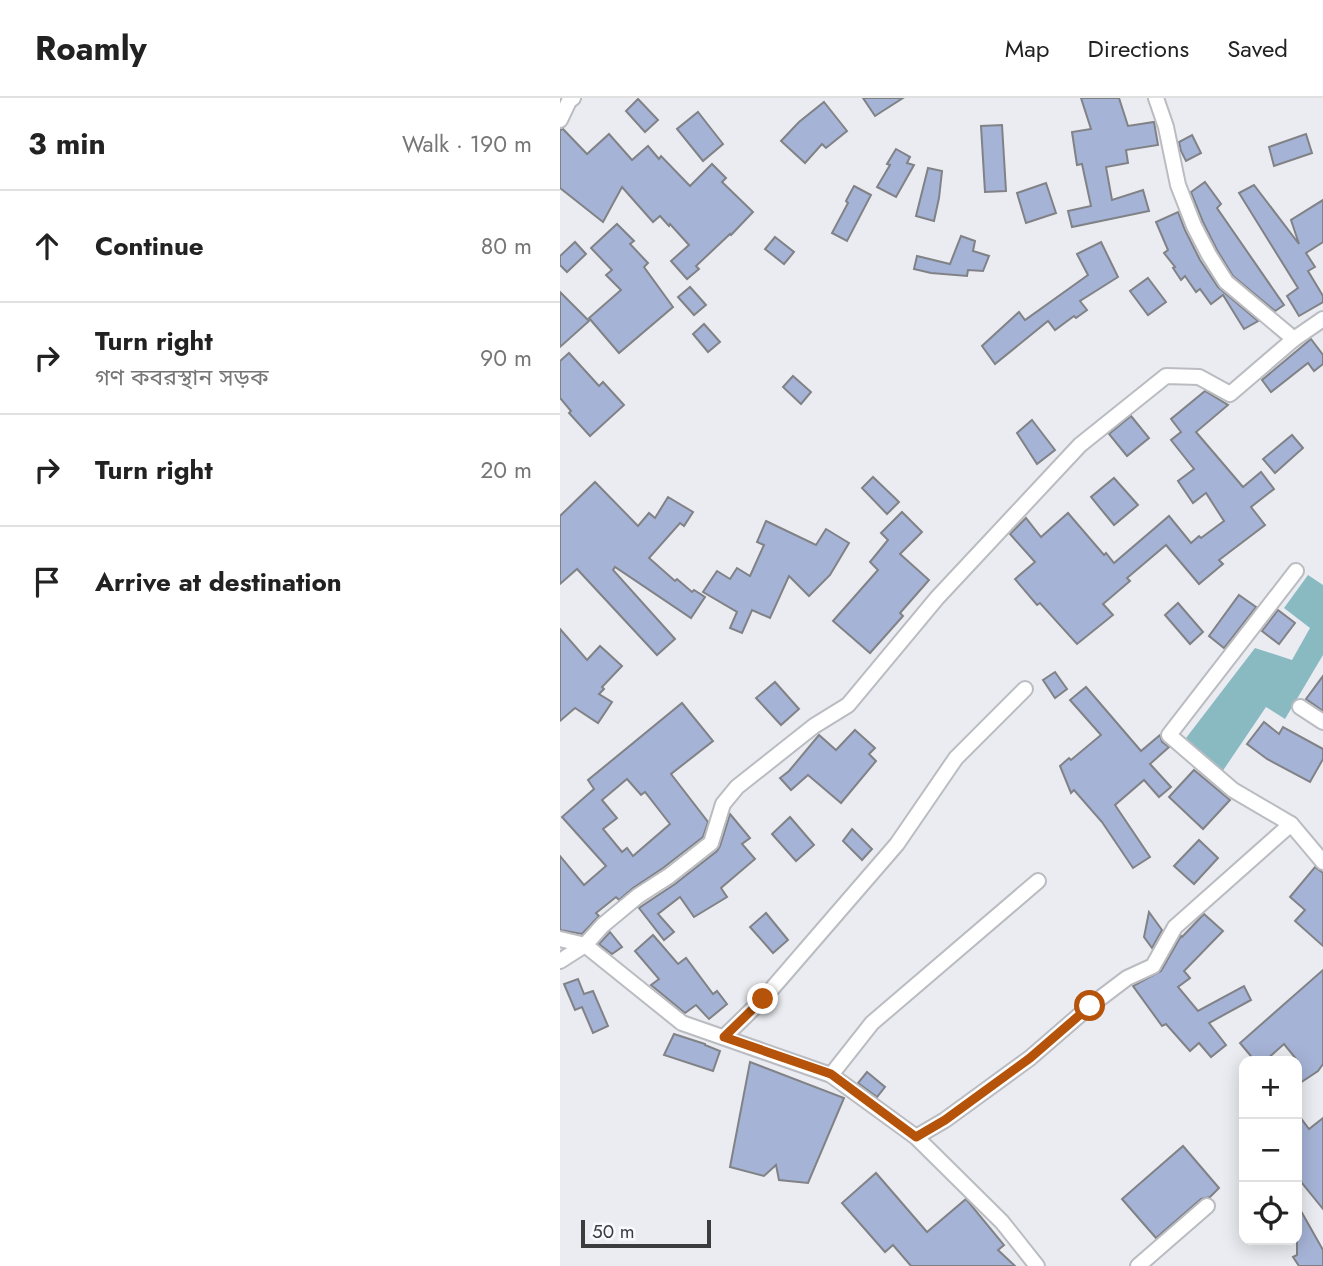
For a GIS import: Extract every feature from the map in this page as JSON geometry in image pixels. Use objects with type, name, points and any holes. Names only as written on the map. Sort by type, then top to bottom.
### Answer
[{"type":"street","points":[[560,120],[573,98]]},
{"type":"street","points":[[1156,98],[1166,127],[1178,186],[1209,255],[1226,282],[1294,339]]},
{"type":"street","points":[[560,961],[585,945],[603,925],[638,896],[711,843],[723,804],[737,788],[814,726],[848,705],[937,598],[1080,445],[1166,376],[1199,377],[1230,394],[1294,339],[1323,319]]},
{"type":"street","points":[[1296,571],[1169,735],[1233,790],[1291,824],[1323,862]]},
{"type":"street","points":[[724,1037],[763,999],[897,844],[956,758],[1026,689]]},
{"type":"street","points":[[1300,707],[1323,722]]},
{"type":"street","points":[[916,1137],[945,1120],[1030,1058],[1127,978],[1153,966],[1175,927],[1291,824]]},
{"type":"street","points":[[831,1074],[872,1023],[1038,881]]},
{"type":"street","points":[[560,939],[585,945],[682,1023],[831,1074],[916,1137],[1002,1222],[1037,1266]]},
{"type":"street","points":[[1138,1266],[1207,1206]]},
{"type":"water","points":[[1308,575],[1323,585],[1323,655],[1285,719],[1266,707],[1222,772],[1186,738],[1255,648],[1292,660],[1310,628],[1284,608]]},
{"type":"building","points":[[863,98],[903,98],[875,116]]},
{"type":"building","points":[[1081,98],[1119,98],[1128,126],[1154,122],[1158,145],[1126,150],[1128,163],[1106,167],[1112,200],[1143,190],[1149,211],[1072,227],[1068,211],[1091,206],[1082,164],[1077,165],[1072,132],[1091,129]]},
{"type":"building","points":[[638,99],[658,120],[645,132],[626,111]]},
{"type":"building","points":[[824,102],[847,131],[826,148],[822,144],[805,163],[781,141]]},
{"type":"building","points":[[698,112],[723,144],[703,161],[677,129]]},
{"type":"building","points":[[1002,125],[1006,191],[985,192],[981,126]]},
{"type":"building","points":[[563,129],[587,154],[609,134],[632,160],[648,146],[690,186],[712,164],[726,178],[722,182],[753,212],[696,266],[699,269],[687,279],[671,261],[689,245],[660,216],[653,222],[622,187],[603,222],[560,188],[560,130]]},
{"type":"building","points":[[1306,134],[1312,153],[1274,166],[1269,147]]},
{"type":"building","points":[[1192,135],[1201,153],[1186,161],[1179,142]]},
{"type":"building","points":[[896,149],[910,157],[907,163],[914,165],[896,197],[877,187]]},
{"type":"building","points":[[928,168],[942,171],[934,221],[916,216]]},
{"type":"building","points":[[1205,182],[1221,204],[1217,208],[1284,305],[1275,311],[1233,276],[1217,250],[1191,192]]},
{"type":"building","points":[[1046,183],[1056,213],[1026,223],[1017,193]]},
{"type":"building","points":[[1254,185],[1299,244],[1291,220],[1323,200],[1323,242],[1306,253],[1315,267],[1308,271],[1323,296],[1323,302],[1299,316],[1287,296],[1298,288],[1239,193]]},
{"type":"building","points":[[854,186],[871,195],[847,241],[832,233]]},
{"type":"building","points":[[1178,212],[1200,260],[1218,287],[1258,321],[1244,329],[1223,295],[1211,304],[1200,289],[1196,292],[1185,276],[1181,280],[1164,253],[1168,250],[1156,222]]},
{"type":"building","points":[[617,224],[634,241],[630,244],[648,263],[644,267],[673,307],[619,353],[589,318],[621,290],[606,275],[612,270],[591,248]]},
{"type":"building","points":[[961,236],[975,241],[973,251],[989,256],[983,271],[968,270],[967,276],[914,269],[917,256],[950,264]]},
{"type":"building","points":[[775,237],[794,252],[784,264],[765,249]]},
{"type":"building","points":[[575,242],[586,254],[567,272],[560,265],[560,256]]},
{"type":"building","points":[[1101,242],[1118,277],[1080,301],[1087,310],[1076,318],[1074,316],[1055,330],[1048,321],[995,364],[982,346],[1019,312],[1025,320],[1088,275],[1077,254]]},
{"type":"building","points":[[1148,278],[1166,302],[1148,315],[1130,291]]},
{"type":"building","points":[[690,287],[706,305],[694,315],[678,297]]},
{"type":"building","points":[[560,292],[589,321],[560,347]]},
{"type":"building","points":[[704,324],[720,342],[708,352],[693,334]]},
{"type":"building","points":[[1311,339],[1323,355],[1323,364],[1314,371],[1308,363],[1271,392],[1262,380]]},
{"type":"building","points":[[569,353],[599,386],[603,382],[624,405],[590,436],[569,413],[571,411],[560,398],[560,361]]},
{"type":"building","points":[[793,376],[811,392],[801,404],[783,387]]},
{"type":"building","points":[[1205,391],[1228,405],[1196,432],[1243,487],[1261,472],[1274,489],[1251,507],[1265,525],[1219,560],[1223,564],[1199,584],[1166,545],[1127,578],[1130,581],[1103,604],[1113,615],[1077,644],[1015,579],[1035,562],[1010,534],[1026,518],[1041,537],[1068,513],[1114,563],[1169,516],[1191,543],[1199,536],[1201,538],[1224,521],[1206,493],[1193,503],[1178,481],[1194,469],[1171,440],[1181,432],[1171,419]]},
{"type":"building","points":[[1131,416],[1149,438],[1127,456],[1109,434]]},
{"type":"building","points":[[1032,420],[1055,450],[1037,464],[1017,433]]},
{"type":"building","points":[[1292,435],[1303,448],[1275,473],[1263,459]]},
{"type":"building","points":[[873,477],[899,502],[887,514],[862,488]]},
{"type":"building","points":[[1114,478],[1138,505],[1114,525],[1091,497]]},
{"type":"building","points":[[595,482],[638,526],[649,513],[655,518],[668,497],[693,512],[684,526],[680,523],[649,558],[675,581],[677,579],[692,592],[694,590],[705,597],[691,618],[615,567],[613,570],[675,639],[657,655],[577,569],[560,584],[560,516]]},
{"type":"building","points":[[902,512],[922,532],[900,554],[929,580],[900,613],[903,616],[870,653],[833,621],[878,570],[870,562],[888,540],[881,533]]},
{"type":"building","points":[[766,521],[816,545],[826,529],[849,543],[830,575],[809,596],[789,576],[770,618],[752,610],[742,633],[730,628],[737,612],[703,592],[717,571],[730,579],[737,568],[750,576],[764,545],[757,542]]},
{"type":"building","points":[[1239,595],[1256,607],[1224,648],[1209,636]]},
{"type":"building","points":[[1178,603],[1203,632],[1190,644],[1165,615]]},
{"type":"building","points":[[1278,610],[1295,623],[1279,644],[1262,631]]},
{"type":"building","points":[[560,629],[587,660],[600,646],[622,666],[602,687],[604,689],[599,694],[612,702],[598,723],[575,708],[560,721]]},
{"type":"building","points":[[1055,672],[1067,689],[1055,698],[1043,680]]},
{"type":"building","points":[[1323,676],[1323,711],[1306,699]]},
{"type":"building","points":[[775,682],[799,709],[781,725],[756,698]]},
{"type":"building","points":[[1086,687],[1141,751],[1160,735],[1162,742],[1169,747],[1150,764],[1171,787],[1159,797],[1144,780],[1115,805],[1150,857],[1133,868],[1102,822],[1074,790],[1071,793],[1060,766],[1101,735],[1070,700]]},
{"type":"building","points":[[682,703],[713,741],[671,774],[708,822],[703,837],[619,900],[616,897],[596,913],[599,916],[582,934],[560,930],[560,856],[584,885],[606,866],[562,817],[594,789],[588,780]],"holes":[[[627,779],[641,795],[645,792],[670,824],[633,856],[627,848],[622,852],[603,829],[617,818],[602,800]]]},
{"type":"building","points":[[1264,722],[1279,734],[1283,727],[1323,749],[1323,759],[1310,782],[1267,759],[1247,744]]},
{"type":"building","points":[[855,730],[875,748],[869,754],[876,761],[841,803],[808,775],[791,790],[780,778],[819,735],[836,750]]},
{"type":"building","points":[[1194,770],[1230,800],[1203,829],[1169,797]]},
{"type":"building","points":[[730,814],[750,838],[742,844],[755,859],[721,888],[727,897],[694,917],[680,897],[658,914],[674,932],[664,940],[639,908],[717,851]]},
{"type":"building","points":[[790,817],[814,845],[796,861],[772,834]]},
{"type":"building","points":[[852,829],[872,849],[862,860],[843,841]]},
{"type":"building","points":[[1199,840],[1218,858],[1194,884],[1174,866]]},
{"type":"building","points":[[1315,867],[1323,873],[1323,946],[1295,921],[1305,910],[1290,897]]},
{"type":"building","points":[[1149,912],[1162,930],[1152,948],[1144,937]]},
{"type":"building","points":[[766,913],[788,940],[773,953],[750,927]]},
{"type":"building","points":[[1204,914],[1223,931],[1184,971],[1190,978],[1178,987],[1198,1011],[1244,986],[1251,1000],[1209,1023],[1226,1045],[1211,1057],[1199,1043],[1190,1051],[1166,1024],[1162,1026],[1133,986],[1161,971],[1181,936]]},
{"type":"building","points":[[610,932],[622,947],[612,954],[599,944]]},
{"type":"building","points":[[653,935],[678,964],[686,958],[713,994],[717,991],[727,1004],[709,1019],[696,1005],[685,1013],[651,985],[659,979],[635,951]]},
{"type":"building","points":[[1323,970],[1323,1064],[1318,1071],[1302,1082],[1302,1056],[1294,1056],[1284,1044],[1271,1056],[1251,1056],[1240,1043]]},
{"type":"building","points":[[578,979],[584,994],[593,991],[608,1026],[593,1033],[582,1007],[575,1010],[564,984]]},
{"type":"building","points":[[674,1034],[720,1051],[713,1071],[664,1055]]},
{"type":"building","points":[[750,1062],[844,1098],[808,1183],[779,1180],[776,1165],[764,1176],[730,1167]]},
{"type":"building","points":[[867,1072],[885,1087],[877,1097],[858,1083]]},
{"type":"building","points":[[1323,1118],[1323,1209],[1302,1183],[1302,1120],[1309,1129]]},
{"type":"building","points":[[1183,1146],[1219,1188],[1210,1197],[1201,1199],[1156,1238],[1122,1199]]},
{"type":"building","points":[[876,1173],[927,1232],[966,1199],[1004,1245],[998,1250],[1015,1266],[911,1266],[893,1245],[885,1252],[842,1203]]},
{"type":"building","points":[[1302,1213],[1323,1250],[1323,1266],[1299,1266],[1293,1257],[1297,1255],[1297,1245],[1302,1245]]},
{"type":"route","points":[[763,999],[724,1037],[831,1074],[916,1137],[945,1120],[1030,1058],[1090,1006]]}]
